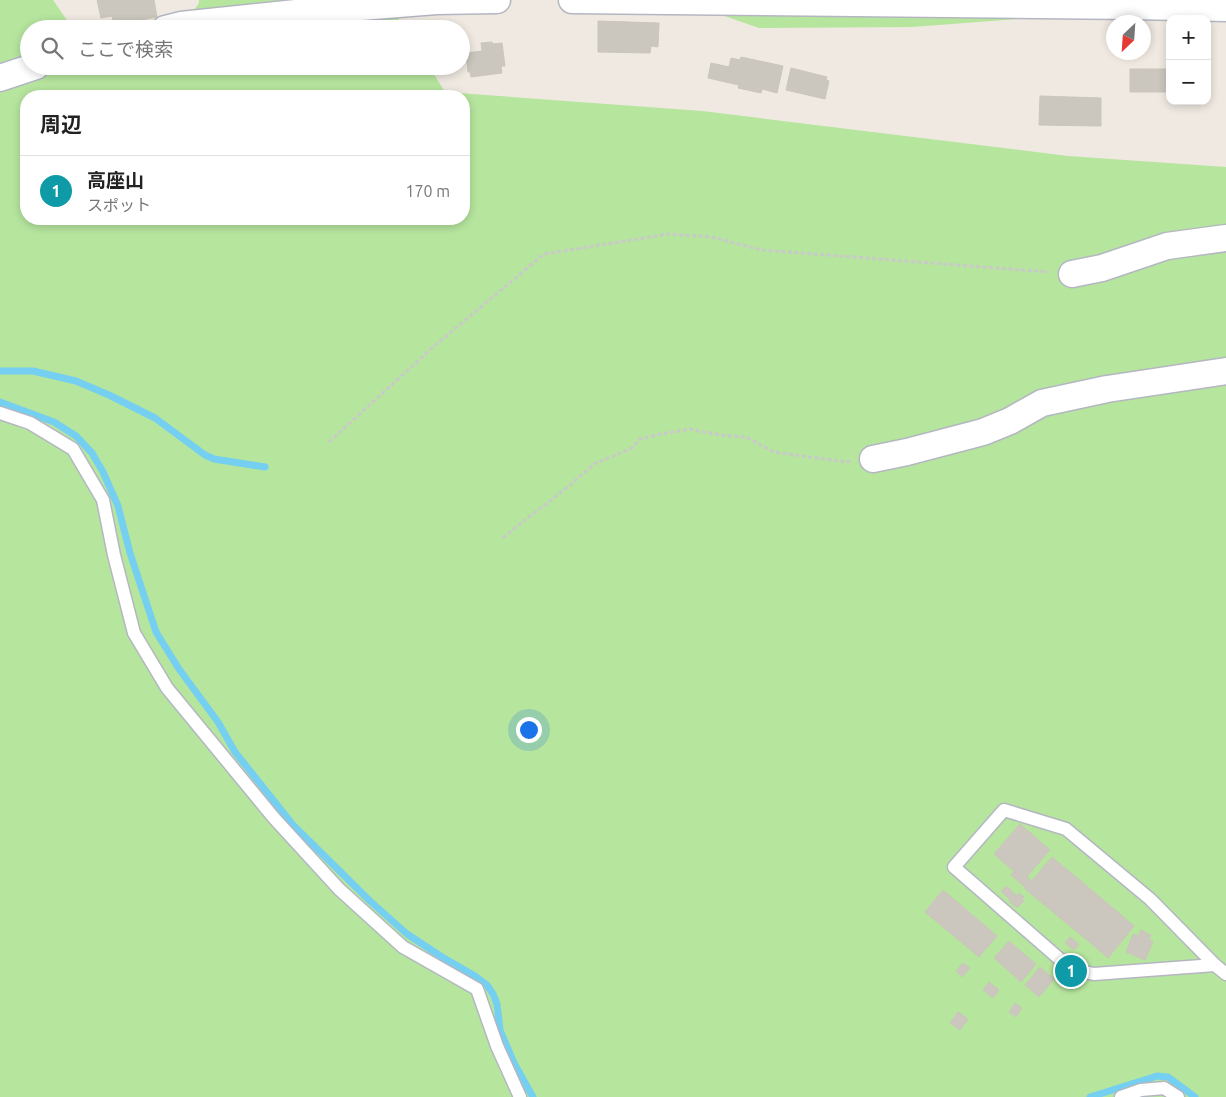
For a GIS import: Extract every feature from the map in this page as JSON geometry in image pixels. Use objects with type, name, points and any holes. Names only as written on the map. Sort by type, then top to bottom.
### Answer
[{"type":"street","points":[[229,20],[436,1],[498,0]]},
{"type":"street","points":[[572,0],[1226,8]]},
{"type":"street","points":[[0,78],[20,71]]},
{"type":"street","points":[[1072,274],[1102,268],[1167,246],[1226,238]]},
{"type":"street","points":[[873,458],[908,452],[983,432],[1010,422],[1042,403],[1107,389],[1226,371]]},
{"type":"lane","points":[[0,412],[30,423],[73,449],[103,500],[114,555],[134,633],[167,688],[274,818],[339,889],[403,947],[477,989],[497,1046],[520,1097]]},
{"type":"lane","points":[[1215,965],[1094,974],[1071,970],[954,867],[1004,810],[1066,828],[1150,899],[1226,974]]},
{"type":"lane","points":[[1121,1097],[1141,1090],[1164,1088],[1178,1097]]},
{"type":"path","points":[[329,442],[432,348],[544,254],[669,234],[712,237],[761,250],[1072,274]]},
{"type":"path","points":[[503,538],[594,464],[632,448],[640,439],[656,435],[690,429],[720,435],[746,437],[774,452],[846,462],[873,458]]},
{"type":"green space","points":[[0,0],[53,0],[67,20],[20,20],[20,75],[435,75],[444,90],[20,90],[20,225],[470,225],[470,94],[702,111],[1068,156],[1226,167],[1226,1097],[0,1097]]},
{"type":"green space","points":[[199,0],[386,0],[399,20],[187,20],[199,3]]},
{"type":"green space","points":[[690,4],[1134,10],[912,27],[759,28]]},
{"type":"building","points":[[97,0],[154,0],[157,17],[141,20],[113,20],[112,16],[101,18]]},
{"type":"building","points":[[598,21],[659,23],[658,47],[651,46],[650,53],[598,52]]},
{"type":"building","points":[[481,43],[502,43],[505,66],[501,66],[502,73],[471,77],[470,52],[482,51]]},
{"type":"building","points":[[741,57],[783,66],[777,93],[762,89],[761,93],[738,88],[739,85],[708,78],[711,63],[729,67],[731,58],[740,60]]},
{"type":"building","points":[[791,68],[827,77],[826,80],[829,81],[825,99],[786,90]]},
{"type":"building","points":[[1130,69],[1166,69],[1166,92],[1130,92]]},
{"type":"building","points":[[1040,96],[1101,98],[1101,126],[1039,125]]},
{"type":"building","points":[[1020,824],[1050,850],[1024,880],[994,854]]},
{"type":"building","points":[[1052,857],[1119,913],[1093,945],[1025,889]]},
{"type":"building","points":[[1014,871],[1024,880],[1027,877],[1032,881],[1026,888],[1011,875]]},
{"type":"building","points":[[1007,886],[1015,894],[1009,899],[1001,891]]},
{"type":"building","points":[[943,890],[997,936],[979,957],[925,912]]},
{"type":"building","points":[[1019,893],[1024,897],[1022,899],[1024,901],[1017,908],[1009,901],[1014,894],[1017,896]]},
{"type":"building","points":[[1119,913],[1134,926],[1108,958],[1093,945]]},
{"type":"building","points":[[1141,930],[1151,935],[1149,940],[1153,942],[1145,960],[1126,952],[1133,934],[1138,936]]},
{"type":"building","points":[[1070,937],[1079,944],[1074,950],[1065,943]]},
{"type":"building","points":[[1009,941],[1036,964],[1021,982],[994,958]]},
{"type":"building","points":[[963,963],[970,968],[962,977],[956,971]]},
{"type":"building","points":[[1040,967],[1054,979],[1039,997],[1025,985]]},
{"type":"building","points":[[989,982],[999,990],[993,998],[983,990]]},
{"type":"building","points":[[1015,1003],[1022,1008],[1016,1017],[1009,1012]]},
{"type":"building","points":[[958,1012],[968,1019],[960,1030],[950,1023]]},
{"type":"waterway","points":[[0,371],[33,371],[76,381],[155,418],[205,455],[214,459],[265,467]]},
{"type":"waterway","points":[[0,402],[54,422],[76,436],[92,453],[103,472],[118,506],[130,553],[156,632],[179,669],[218,722],[235,752],[293,825],[370,901],[407,934],[487,985],[497,1004],[500,1030],[514,1063],[533,1097]]},
{"type":"waterway","points":[[1090,1097],[1157,1076],[1168,1077],[1195,1097]]},
{"type":"place","name":"高座山","points":[[1071,971]]}]
